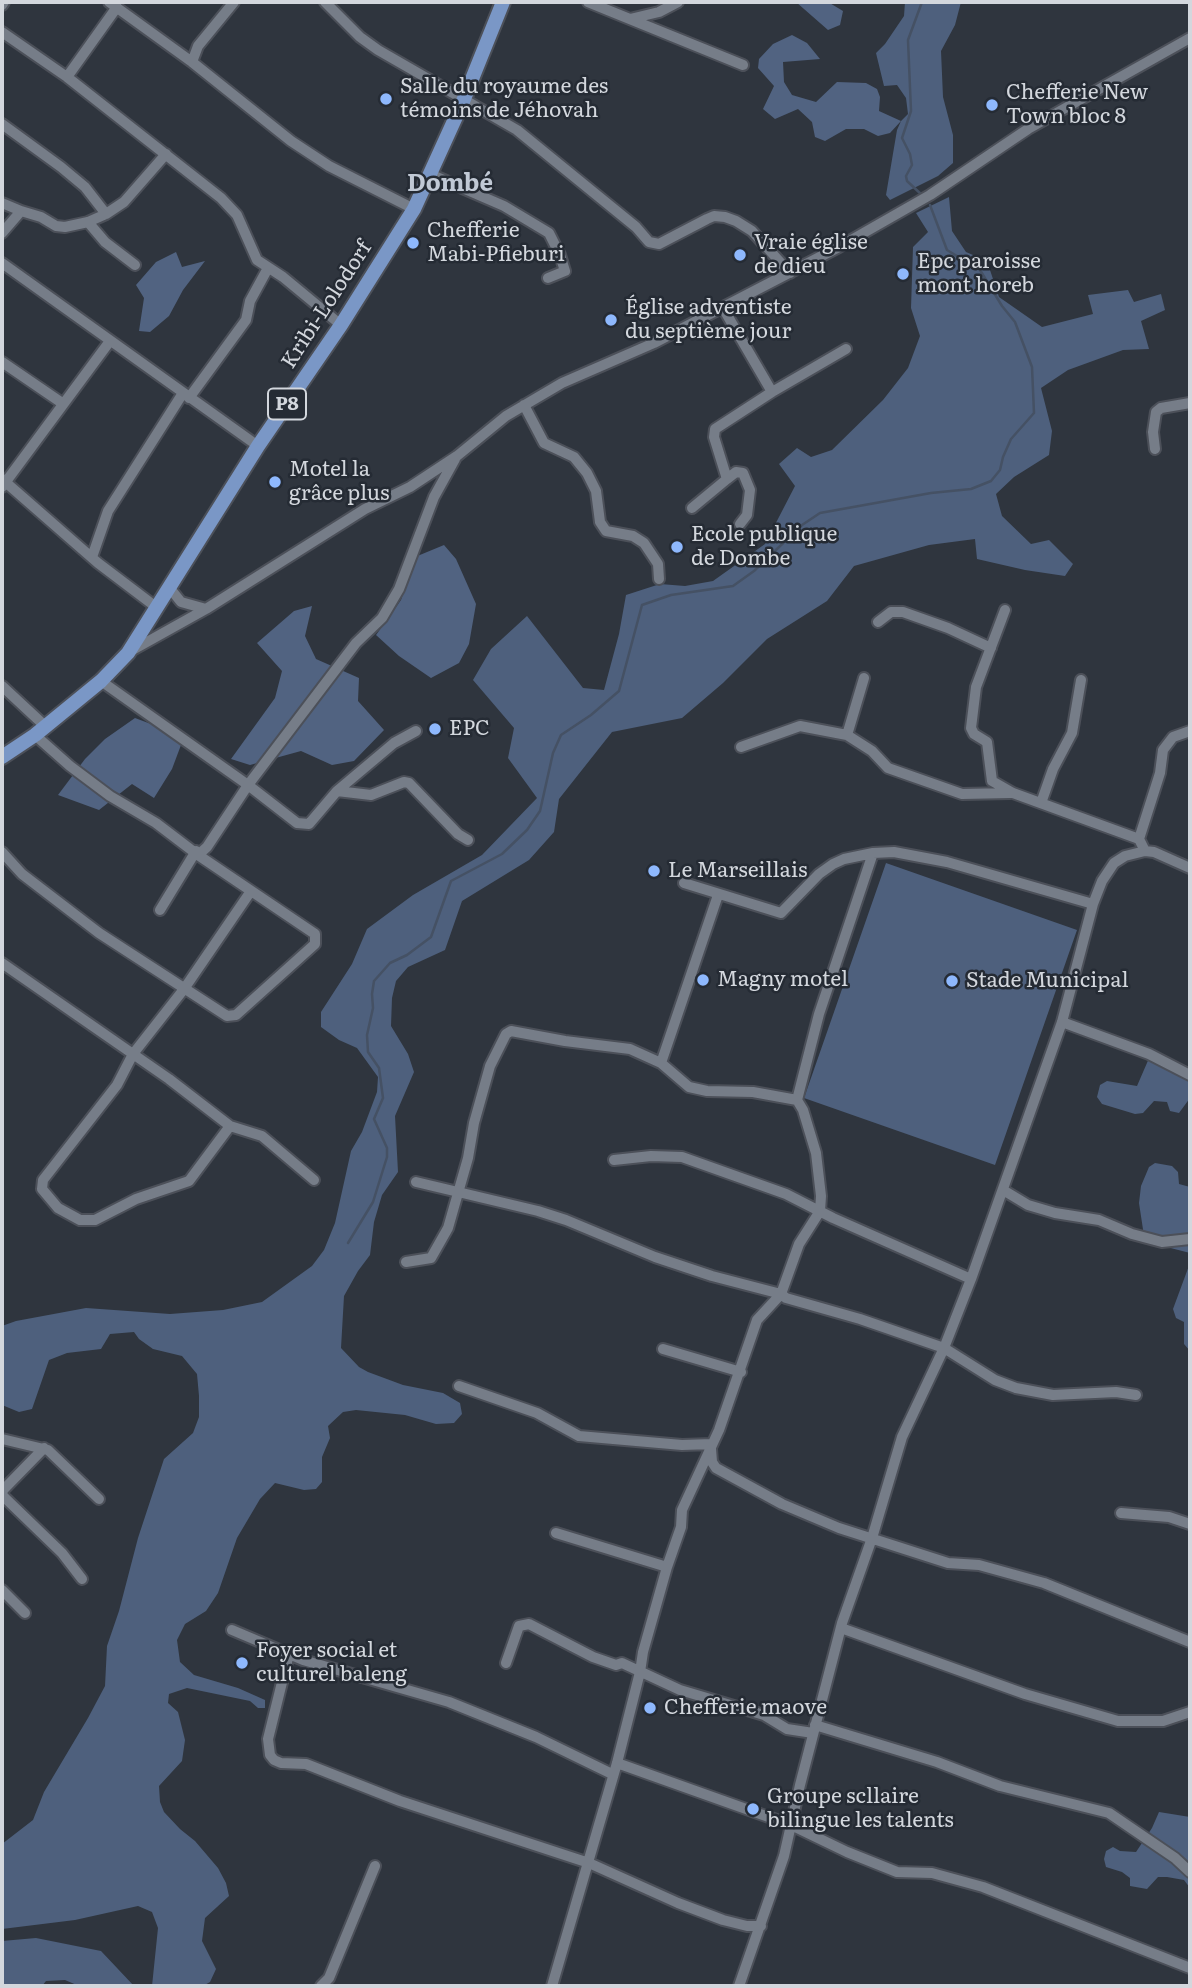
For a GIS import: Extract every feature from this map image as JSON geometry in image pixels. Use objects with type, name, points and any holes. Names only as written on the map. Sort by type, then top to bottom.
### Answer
[{"type":"main road","name":"Kribi-Lolodorf","points":[[2,757],[101,681],[128,653],[258,446],[341,325],[414,209],[464,99],[503,2]]},
{"type":"street","points":[[192,62],[198,46],[234,2]]},
{"type":"street","points":[[325,2],[360,37],[401,65],[517,130],[654,244],[677,236],[707,219],[725,217],[736,220],[752,231],[790,273]]},
{"type":"street","points":[[588,2],[743,65]]},
{"type":"street","points":[[627,19],[659,12],[678,2]]},
{"type":"street","points":[[67,78],[113,5],[192,62],[291,141],[328,166],[414,209]]},
{"type":"street","points":[[2,32],[67,78],[221,198],[234,211],[254,256],[341,325]]},
{"type":"street","points":[[128,653],[206,609],[365,509],[410,487],[457,456],[506,416],[524,405],[562,383],[654,343],[790,273],[930,195],[1028,129],[1190,38]]},
{"type":"street","points":[[2,124],[77,180],[106,214]]},
{"type":"street","points":[[2,203],[41,217],[56,226],[65,227],[88,222],[124,202],[166,154]]},
{"type":"street","points":[[430,174],[504,206],[549,233],[565,271],[548,278]]},
{"type":"street","points":[[2,233],[20,211]]},
{"type":"street","points":[[88,222],[105,243],[135,265]]},
{"type":"street","points":[[2,263],[258,446]]},
{"type":"street","points":[[92,557],[108,512],[186,395],[246,320],[250,301],[268,268]]},
{"type":"street","points":[[723,307],[772,391]]},
{"type":"street","points":[[110,341],[3,483],[156,607]]},
{"type":"street","points":[[727,479],[713,433],[715,429],[772,391],[846,349]]},
{"type":"street","points":[[2,362],[62,403]]},
{"type":"street","points":[[1155,449],[1153,432],[1156,412],[1161,408],[1190,403]]},
{"type":"street","points":[[524,405],[544,443],[574,457],[587,472],[596,491],[600,522],[606,531],[633,536],[644,543],[658,564],[659,579]]},
{"type":"street","points":[[160,910],[197,853],[207,847],[248,785],[356,643],[382,618],[399,589],[434,497],[457,456]]},
{"type":"street","points":[[692,508],[736,472],[743,473],[750,490],[747,515],[740,524]]},
{"type":"street","points":[[169,587],[181,603],[206,609]]},
{"type":"street","points":[[1004,610],[976,687],[971,728],[974,734],[987,743],[992,781],[1013,793],[1139,839],[1145,851]]},
{"type":"street","points":[[878,622],[891,612],[903,612],[948,628],[991,648]]},
{"type":"street","points":[[847,735],[864,678]]},
{"type":"street","points":[[1041,803],[1053,769],[1072,733],[1081,680]]},
{"type":"street","points":[[101,681],[297,823],[304,825],[310,824],[337,791],[394,743],[416,731]]},
{"type":"street","points":[[2,686],[69,766],[110,796],[156,823],[314,934],[315,944],[231,1017],[99,933],[22,874],[2,852]]},
{"type":"street","points":[[741,747],[800,726],[847,735],[872,751],[891,770],[962,794],[1013,793]]},
{"type":"street","points":[[1139,839],[1160,773],[1163,750],[1173,737],[1190,731]]},
{"type":"street","points":[[337,791],[371,795],[397,783],[409,783],[458,834],[468,840]]},
{"type":"street","points":[[739,1986],[784,1856],[841,1628],[872,1538],[902,1437],[944,1348],[971,1279],[1062,1022],[1093,904],[1102,881],[1114,863],[1125,856],[1145,851],[1154,852],[1190,868]]},
{"type":"street","points":[[684,883],[781,913],[819,874],[833,864],[873,853],[894,852],[947,862],[1093,904]]},
{"type":"street","points":[[552,1986],[617,1763],[643,1652],[681,1527],[682,1510],[741,1372],[757,1321],[781,1294],[799,1244],[820,1210],[816,1153],[803,1110],[797,1100],[819,1014],[873,853]]},
{"type":"street","points":[[230,1126],[189,1181],[136,1199],[88,1222],[58,1208],[42,1189],[43,1180],[117,1085],[133,1054],[184,989],[251,891]]},
{"type":"street","points":[[662,1063],[718,895]]},
{"type":"street","points":[[2,963],[133,1054],[230,1126],[262,1136],[314,1180]]},
{"type":"street","points":[[1062,1022],[1149,1054],[1190,1075]]},
{"type":"street","points":[[406,1262],[427,1259],[435,1254],[447,1228],[459,1192],[490,1066],[506,1034],[517,1030],[565,1041],[630,1049],[662,1063],[682,1084],[689,1087],[707,1091],[753,1091],[797,1100]]},
{"type":"street","points":[[614,1160],[651,1156],[682,1157],[786,1194],[971,1279]]},
{"type":"street","points":[[416,1182],[538,1211],[655,1258],[860,1319],[944,1348],[995,1380],[1016,1388],[1053,1395],[1116,1392],[1136,1395]]},
{"type":"street","points":[[1003,1190],[1028,1205],[1055,1213],[1099,1220],[1132,1234],[1162,1242],[1190,1239]]},
{"type":"street","points":[[663,1349],[741,1372]]},
{"type":"street","points":[[459,1386],[537,1413],[579,1436],[712,1445]]},
{"type":"street","points":[[2,1439],[44,1448],[54,1453],[99,1499]]},
{"type":"street","points":[[712,1445],[712,1462],[716,1468],[782,1504],[839,1528],[948,1563],[979,1565],[1044,1583],[1190,1642]]},
{"type":"street","points":[[44,1448],[3,1490],[2,1495],[62,1553],[82,1579]]},
{"type":"street","points":[[1121,1513],[1169,1517],[1190,1524]]},
{"type":"street","points":[[556,1532],[667,1567]]},
{"type":"street","points":[[2,1590],[24,1613]]},
{"type":"street","points":[[506,1663],[519,1626],[529,1624],[593,1657],[616,1665],[622,1663],[680,1690],[764,1715],[787,1729],[814,1729],[925,1758],[1000,1786],[1109,1813],[1175,1858],[1190,1872]]},
{"type":"street","points":[[841,1628],[1025,1694],[1118,1721],[1163,1721],[1190,1712]]},
{"type":"street","points":[[232,1630],[303,1660],[449,1702],[536,1737],[612,1774]]},
{"type":"street","points":[[289,1654],[268,1739],[270,1755],[274,1760],[281,1763],[306,1764],[400,1801],[589,1863],[723,1920],[747,1926],[761,1926]]},
{"type":"street","points":[[617,1763],[791,1825],[897,1872],[932,1872],[983,1887],[1190,1968]]},
{"type":"street","points":[[321,1986],[328,1978],[375,1866]]},
{"type":"shaded area","points":[[796,2],[828,2],[843,11],[840,25],[828,30]]},
{"type":"shaded area","points":[[905,2],[961,2],[955,25],[941,51],[943,97],[953,135],[953,163],[938,176],[890,200],[886,195],[897,130],[908,114],[906,98],[897,85],[884,86],[876,53],[904,16]]},
{"type":"shaded area","points":[[792,35],[807,43],[820,59],[783,62],[784,82],[792,95],[816,102],[837,82],[866,83],[877,89],[880,97],[879,111],[901,121],[890,133],[878,136],[864,129],[846,129],[825,141],[815,137],[812,122],[798,109],[775,119],[763,109],[774,86],[758,68],[759,59],[773,44]]},
{"type":"shaded area","points":[[949,197],[952,231],[966,252],[987,261],[999,297],[1042,327],[1093,314],[1088,295],[1128,290],[1134,302],[1161,294],[1165,310],[1141,321],[1149,349],[1123,350],[1068,370],[1041,388],[1052,431],[1049,455],[1014,477],[996,494],[1002,516],[1031,544],[1049,540],[1073,564],[1065,576],[977,559],[975,539],[929,545],[854,566],[827,601],[767,639],[723,683],[682,718],[612,732],[559,799],[554,832],[529,860],[462,901],[445,950],[408,967],[396,981],[391,1026],[408,1054],[414,1072],[395,1116],[398,1172],[382,1195],[374,1222],[370,1255],[344,1296],[341,1348],[359,1367],[368,1372],[403,1385],[443,1393],[460,1403],[462,1414],[454,1423],[436,1424],[405,1415],[356,1410],[343,1412],[328,1426],[330,1438],[322,1457],[322,1482],[316,1489],[304,1490],[275,1483],[260,1499],[237,1538],[218,1593],[206,1611],[185,1624],[177,1640],[180,1662],[194,1675],[238,1688],[265,1700],[265,1708],[258,1708],[250,1701],[187,1688],[169,1694],[168,1703],[178,1712],[185,1740],[182,1761],[159,1786],[160,1802],[164,1812],[195,1841],[218,1868],[229,1896],[205,1918],[202,1941],[216,1969],[210,1982],[203,1986],[152,1986],[158,1928],[152,1912],[138,1906],[75,1920],[2,1929],[2,1844],[33,1820],[44,1792],[105,1686],[107,1646],[138,1538],[164,1459],[193,1433],[199,1417],[199,1396],[197,1374],[182,1356],[153,1349],[134,1332],[110,1334],[101,1349],[67,1353],[49,1360],[32,1409],[19,1412],[2,1405],[2,1326],[86,1308],[170,1314],[223,1310],[262,1302],[312,1266],[324,1250],[335,1223],[351,1151],[362,1132],[377,1092],[378,1077],[357,1048],[339,1040],[321,1027],[321,1012],[352,964],[367,929],[413,895],[482,855],[537,798],[508,758],[514,728],[473,680],[491,649],[527,616],[583,688],[604,690],[626,595],[660,584],[685,586],[713,581],[765,544],[795,486],[779,464],[797,448],[811,457],[832,450],[883,400],[908,368],[920,336],[911,308],[913,247],[928,232],[916,213]]},
{"type":"shaded area","points":[[176,252],[182,267],[205,261],[183,290],[169,316],[150,332],[139,331],[144,298],[136,285],[156,262]]},
{"type":"shaded area","points":[[444,545],[456,559],[476,604],[469,644],[459,663],[431,678],[399,656],[376,635],[401,600],[415,557]]},
{"type":"shaded area","points":[[312,606],[305,636],[316,659],[359,678],[358,701],[384,730],[354,761],[332,765],[301,751],[250,765],[231,759],[275,698],[282,671],[257,643],[294,611]]},
{"type":"shaded area","points":[[135,718],[159,727],[181,745],[172,769],[154,798],[132,784],[99,810],[58,795],[85,759],[105,739]]},
{"type":"shaded area","name":"Stade Municipal","points":[[886,863],[1077,930],[995,1165],[804,1098]]},
{"type":"shaded area","points":[[1150,1056],[1190,1075],[1190,1098],[1179,1113],[1170,1111],[1167,1102],[1154,1101],[1143,1113],[1135,1114],[1102,1104],[1097,1097],[1100,1085],[1107,1081],[1137,1086]]},
{"type":"shaded area","points":[[1155,1163],[1172,1166],[1178,1172],[1179,1184],[1190,1187],[1190,1253],[1155,1244],[1144,1236],[1139,1203],[1141,1186],[1149,1167]]},
{"type":"shaded area","points":[[1190,1263],[1190,1351],[1184,1344],[1184,1322],[1176,1318],[1173,1309]]},
{"type":"shaded area","points":[[1159,1812],[1190,1817],[1190,1888],[1184,1880],[1167,1877],[1158,1877],[1147,1889],[1130,1886],[1130,1878],[1122,1872],[1106,1867],[1106,1851],[1113,1847],[1120,1851],[1136,1852]]},
{"type":"shaded area","points":[[36,1938],[101,1951],[134,1986],[79,1986],[65,1980],[46,1981],[42,1986],[2,1986],[2,1941]]},
{"type":"waterway","points":[[922,2],[908,40],[911,111],[902,138],[912,165],[906,176],[907,181],[922,195]]},
{"type":"waterway","points":[[348,1243],[373,1202],[387,1157],[387,1148],[374,1119],[383,1098],[379,1068],[368,1052],[367,1035],[373,1008],[374,981],[390,963],[407,955],[431,937],[451,881],[502,854],[527,830],[540,811],[553,753],[561,735],[591,715],[619,691],[642,605],[671,595],[733,586],[754,571],[802,525],[820,513],[931,493],[971,489],[991,481],[1000,470],[1011,439],[1034,413],[1032,367],[1015,322],[980,270],[947,250],[930,205]]},
{"type":"place","name":"Salle du royaume des témoins de Jéhovah","points":[[386,99]]},
{"type":"place","name":"Chefferie New Town bloc 8","points":[[992,105]]},
{"type":"place","name":"Chefferie Mabi-Pfieburi","points":[[413,243]]},
{"type":"place","name":"Vraie église de dieu","points":[[740,255]]},
{"type":"place","name":"Epc paroisse mont horeb","points":[[903,274]]},
{"type":"place","name":"Église adventiste du septième jour","points":[[611,320]]},
{"type":"place","name":"Motel la grâce plus","points":[[275,482]]},
{"type":"place","name":"Ecole publique de Dombe","points":[[677,547]]},
{"type":"place","name":"EPC","points":[[435,729]]},
{"type":"place","name":"Le Marseillais","points":[[654,871]]},
{"type":"place","name":"Magny motel","points":[[703,980]]},
{"type":"place","name":"Stade Municipal","points":[[952,981]]},
{"type":"place","name":"Foyer social et culturel baleng","points":[[242,1663]]},
{"type":"place","name":"Chefferie maove","points":[[650,1708]]},
{"type":"place","name":"Groupe scllaire bilingue les talents","points":[[753,1809]]},
{"type":"district","name":"Dombé","points":[[450,184]]}]
